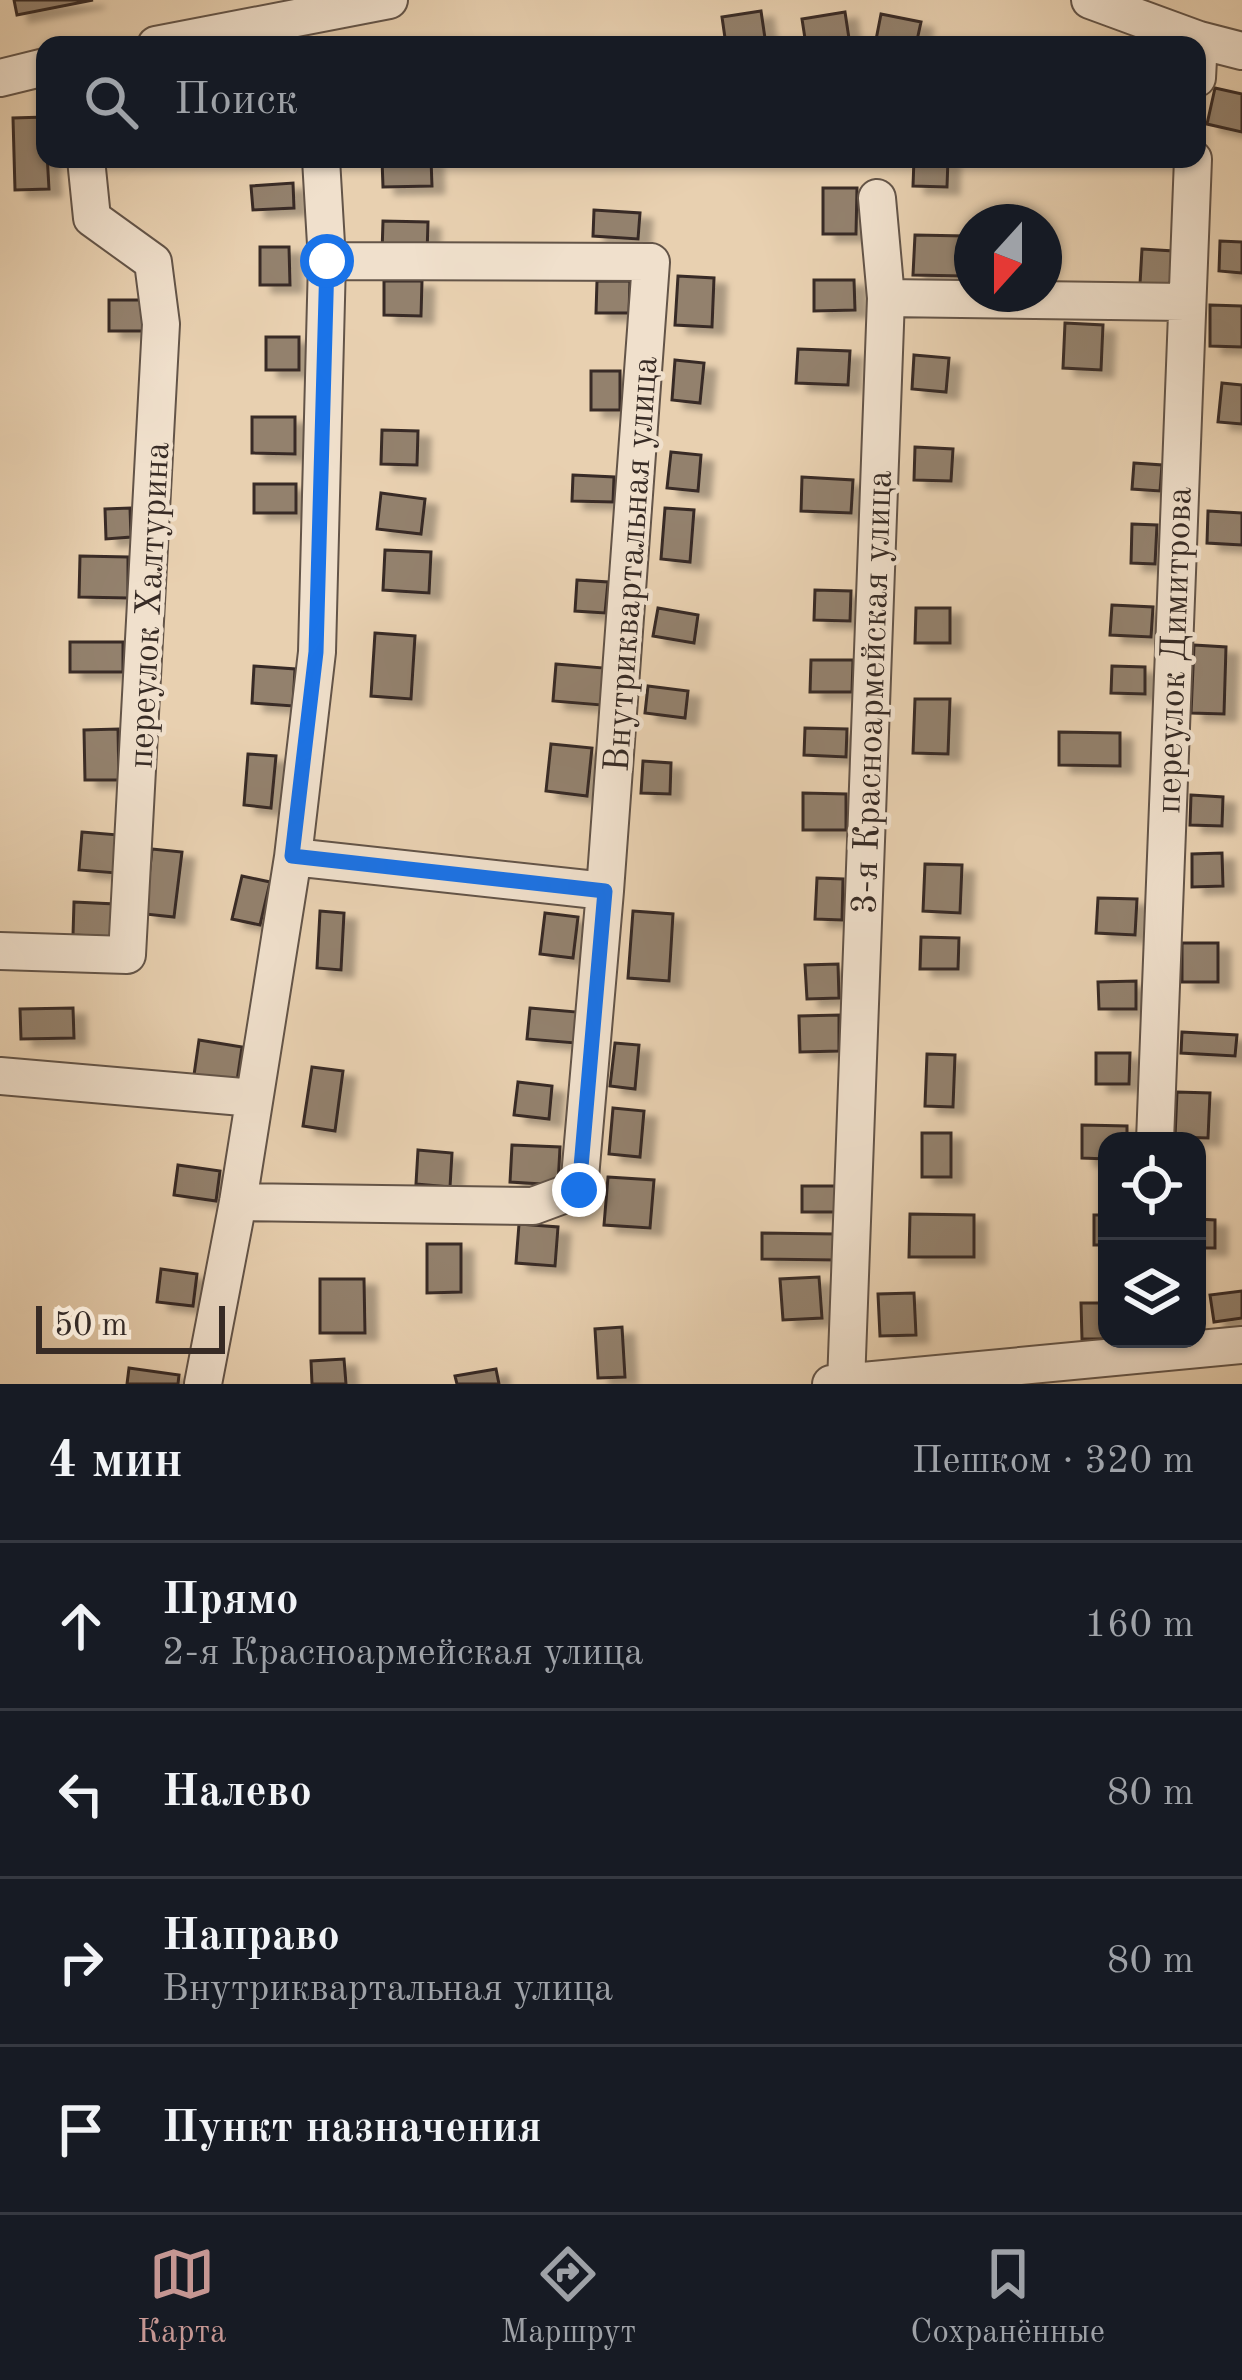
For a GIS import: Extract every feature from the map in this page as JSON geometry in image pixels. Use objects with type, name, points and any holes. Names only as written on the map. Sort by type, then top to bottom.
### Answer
[{"type":"street","points":[[213,36],[313,20],[389,0]]},
{"type":"street","points":[[1090,0],[1188,36]]},
{"type":"street","points":[[1206,42],[1242,51]]},
{"type":"street","points":[[0,78],[36,69]]},
{"type":"street","name":"переулок Халтурина","points":[[0,951],[127,956],[161,324],[153,262],[92,218],[87,168]]},
{"type":"street","points":[[202,1384],[238,1202],[292,856],[316,652],[327,261],[322,168]]},
{"type":"street","name":"переулок Димитрова","points":[[1155,1132],[1192,168]]},
{"type":"street","name":"3-я Красноармейская улица","points":[[841,1383],[886,298],[877,197]]},
{"type":"street","name":"Внутриквартальная улица","points":[[238,1202],[533,1206],[579,1190],[651,262],[327,261]]},
{"type":"street","points":[[886,298],[1185,302]]},
{"type":"street","points":[[292,856],[605,891]]},
{"type":"street","points":[[0,1076],[254,1099]]},
{"type":"street","points":[[1206,1346],[1242,1345]]},
{"type":"street","points":[[841,1383],[1138,1348]]},
{"type":"building","points":[[14,0],[93,0],[17,15]]},
{"type":"building","points":[[761,11],[765,36],[725,36],[722,17]]},
{"type":"building","points":[[845,12],[849,36],[805,36],[802,19]]},
{"type":"building","points":[[881,14],[921,22],[918,36],[877,36]]},
{"type":"building","points":[[1215,88],[1242,94],[1242,132],[1207,124]]},
{"type":"building","points":[[36,117],[36,168],[48,168],[49,189],[15,190],[13,118]]},
{"type":"building","points":[[382,168],[431,168],[432,186],[383,187]]},
{"type":"building","points":[[914,168],[948,168],[947,187],[913,186]]},
{"type":"building","points":[[293,183],[294,208],[253,210],[251,186]]},
{"type":"building","points":[[823,188],[857,188],[856,234],[823,234]]},
{"type":"building","points":[[594,210],[640,213],[638,239],[593,236]]},
{"type":"building","points":[[383,221],[428,222],[427,254],[382,253]]},
{"type":"building","points":[[915,235],[954,236],[954,276],[913,275]]},
{"type":"building","points":[[1220,241],[1242,242],[1242,273],[1219,271]]},
{"type":"building","points":[[260,247],[289,247],[290,285],[260,285]]},
{"type":"building","points":[[1142,249],[1173,251],[1171,285],[1140,284]]},
{"type":"building","points":[[678,276],[714,278],[712,327],[675,325]]},
{"type":"building","points":[[814,280],[854,280],[855,310],[814,311]]},
{"type":"building","points":[[384,281],[422,281],[421,316],[384,315]]},
{"type":"building","points":[[597,281],[630,281],[629,313],[596,313]]},
{"type":"building","points":[[109,300],[144,300],[144,331],[109,331]]},
{"type":"building","points":[[1210,305],[1242,306],[1242,347],[1210,346]]},
{"type":"building","points":[[1065,323],[1103,325],[1101,370],[1063,368]]},
{"type":"building","points":[[266,337],[299,337],[299,370],[266,370]]},
{"type":"building","points":[[798,349],[850,351],[848,385],[796,383]]},
{"type":"building","points":[[914,355],[949,358],[946,392],[912,389]]},
{"type":"building","points":[[675,360],[704,363],[700,403],[672,400]]},
{"type":"building","points":[[591,371],[620,371],[620,410],[591,410]]},
{"type":"building","points":[[1222,383],[1242,385],[1242,424],[1218,422]]},
{"type":"building","points":[[252,417],[295,417],[295,454],[252,453]]},
{"type":"building","points":[[382,430],[418,431],[417,465],[381,464]]},
{"type":"building","points":[[915,447],[953,449],[951,481],[914,480]]},
{"type":"building","points":[[671,452],[701,455],[698,491],[667,488]]},
{"type":"building","points":[[1134,463],[1162,465],[1160,491],[1132,489]]},
{"type":"building","points":[[573,475],[614,477],[613,502],[572,501]]},
{"type":"building","points":[[802,477],[853,480],[851,513],[801,511]]},
{"type":"building","points":[[254,484],[296,484],[296,513],[254,513]]},
{"type":"building","points":[[381,493],[425,499],[421,534],[377,529]]},
{"type":"building","points":[[130,508],[131,537],[106,539],[105,509]]},
{"type":"building","points":[[665,508],[694,510],[690,562],[661,559]]},
{"type":"building","points":[[1208,511],[1242,513],[1242,545],[1207,543]]},
{"type":"building","points":[[1132,524],[1157,525],[1155,564],[1131,563]]},
{"type":"building","points":[[385,550],[431,552],[429,593],[383,590]]},
{"type":"building","points":[[80,556],[128,557],[128,598],[79,597]]},
{"type":"building","points":[[577,580],[608,582],[605,613],[575,611]]},
{"type":"building","points":[[815,590],[851,591],[850,621],[814,620]]},
{"type":"building","points":[[1112,605],[1153,607],[1151,637],[1110,635]]},
{"type":"building","points":[[658,608],[698,615],[694,643],[653,636]]},
{"type":"building","points":[[916,608],[950,608],[950,643],[915,643]]},
{"type":"building","points":[[375,633],[415,636],[411,699],[371,696]]},
{"type":"building","points":[[70,642],[123,642],[123,672],[70,672]]},
{"type":"building","points":[[1194,645],[1226,647],[1224,714],[1191,713]]},
{"type":"building","points":[[811,660],[853,660],[852,692],[810,692]]},
{"type":"building","points":[[556,664],[604,668],[601,705],[553,701]]},
{"type":"building","points":[[254,666],[295,669],[293,706],[252,703]]},
{"type":"building","points":[[1112,666],[1145,667],[1145,694],[1111,693]]},
{"type":"building","points":[[648,686],[688,691],[685,718],[645,713]]},
{"type":"building","points":[[915,699],[950,699],[948,754],[913,753]]},
{"type":"building","points":[[805,728],[847,729],[846,757],[804,755]]},
{"type":"building","points":[[118,729],[119,780],[85,780],[84,730]]},
{"type":"building","points":[[1059,732],[1120,733],[1120,766],[1059,765]]},
{"type":"building","points":[[551,744],[592,748],[587,796],[546,791]]},
{"type":"building","points":[[248,754],[276,756],[271,808],[244,805]]},
{"type":"building","points":[[643,761],[671,763],[670,794],[641,793]]},
{"type":"building","points":[[803,793],[846,794],[846,830],[803,830]]},
{"type":"building","points":[[1191,795],[1223,797],[1222,826],[1190,825]]},
{"type":"building","points":[[82,832],[119,835],[116,873],[79,870]]},
{"type":"building","points":[[152,849],[182,852],[174,917],[145,914]]},
{"type":"building","points":[[1222,853],[1223,886],[1192,887],[1192,854]]},
{"type":"building","points":[[925,864],[962,865],[960,913],[923,911]]},
{"type":"building","points":[[242,876],[270,882],[260,925],[232,919]]},
{"type":"building","points":[[817,878],[843,879],[842,920],[815,919]]},
{"type":"building","points":[[1098,898],[1137,899],[1135,935],[1096,933]]},
{"type":"building","points":[[74,902],[115,904],[114,937],[73,935]]},
{"type":"building","points":[[320,911],[344,913],[341,970],[317,968]]},
{"type":"building","points":[[633,911],[673,914],[669,981],[628,978]]},
{"type":"building","points":[[545,913],[578,917],[573,958],[540,954]]},
{"type":"building","points":[[921,937],[959,938],[958,969],[920,969]]},
{"type":"building","points":[[1182,943],[1218,943],[1218,982],[1182,982]]},
{"type":"building","points":[[838,964],[839,998],[807,999],[805,965]]},
{"type":"building","points":[[1136,981],[1136,1009],[1099,1009],[1098,982]]},
{"type":"building","points":[[73,1008],[74,1038],[21,1039],[20,1009]]},
{"type":"building","points":[[530,1008],[577,1012],[575,1043],[527,1039]]},
{"type":"building","points":[[839,1015],[839,1051],[800,1052],[799,1016]]},
{"type":"building","points":[[1182,1032],[1237,1035],[1235,1056],[1181,1053]]},
{"type":"building","points":[[199,1040],[242,1047],[237,1081],[194,1075]]},
{"type":"building","points":[[615,1043],[639,1045],[635,1089],[610,1086]]},
{"type":"building","points":[[1096,1053],[1130,1053],[1129,1084],[1096,1084]]},
{"type":"building","points":[[927,1054],[955,1055],[953,1107],[925,1106]]},
{"type":"building","points":[[312,1067],[343,1071],[335,1131],[303,1126]]},
{"type":"building","points":[[518,1082],[552,1086],[549,1119],[514,1115]]},
{"type":"building","points":[[1177,1092],[1210,1093],[1208,1138],[1206,1132],[1175,1132]]},
{"type":"building","points":[[613,1108],[644,1111],[640,1157],[609,1154]]},
{"type":"building","points":[[1082,1125],[1127,1126],[1127,1132],[1098,1132],[1098,1159],[1082,1158]]},
{"type":"building","points":[[922,1133],[951,1133],[951,1177],[922,1177]]},
{"type":"building","points":[[512,1145],[560,1147],[558,1185],[510,1182]]},
{"type":"building","points":[[418,1150],[452,1153],[450,1187],[416,1184]]},
{"type":"building","points":[[178,1165],[220,1171],[216,1201],[174,1195]]},
{"type":"building","points":[[608,1177],[654,1180],[650,1228],[604,1225]]},
{"type":"building","points":[[802,1186],[839,1186],[839,1212],[802,1212]]},
{"type":"building","points":[[910,1214],[974,1215],[974,1257],[909,1257]]},
{"type":"building","points":[[1094,1215],[1098,1215],[1098,1245],[1094,1245]]},
{"type":"building","points":[[1206,1220],[1215,1220],[1215,1248],[1206,1248]]},
{"type":"building","points":[[519,1224],[558,1227],[555,1266],[516,1263]]},
{"type":"building","points":[[762,1233],[835,1234],[835,1260],[762,1259]]},
{"type":"building","points":[[427,1244],[461,1244],[461,1292],[427,1293]]},
{"type":"building","points":[[161,1269],[197,1274],[193,1306],[157,1302]]},
{"type":"building","points":[[819,1277],[822,1318],[783,1320],[780,1279]]},
{"type":"building","points":[[320,1279],[364,1279],[365,1333],[320,1333]]},
{"type":"building","points":[[1242,1291],[1242,1318],[1214,1322],[1210,1295]]},
{"type":"building","points":[[914,1293],[916,1335],[880,1336],[878,1294]]},
{"type":"building","points":[[1081,1303],[1098,1303],[1098,1339],[1082,1339]]},
{"type":"building","points":[[622,1327],[625,1377],[598,1378],[595,1329]]},
{"type":"building","points":[[344,1359],[346,1384],[312,1384],[311,1361]]},
{"type":"building","points":[[129,1368],[179,1375],[178,1384],[127,1384]]},
{"type":"building","points":[[496,1369],[499,1384],[457,1384],[455,1376]]},
{"type":"route","points":[[327,261],[316,652],[292,856],[605,891],[579,1190]]}]
